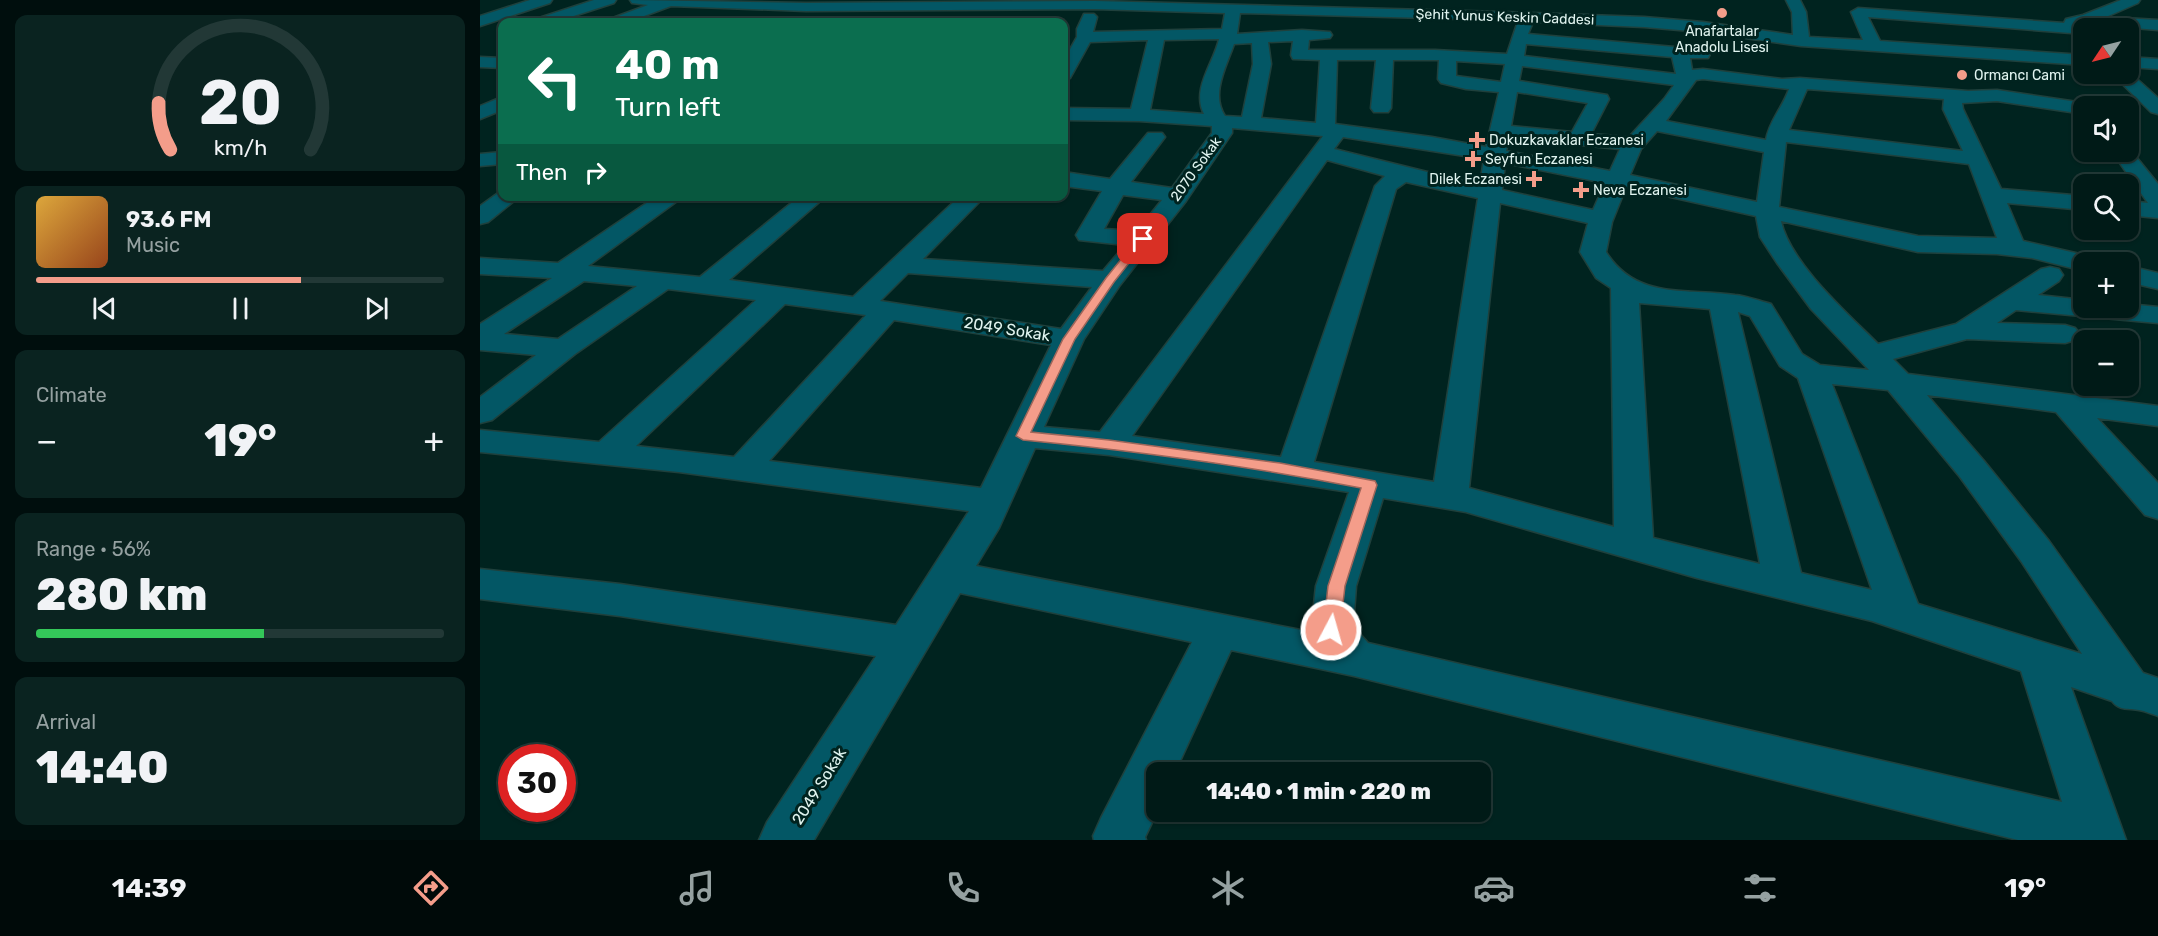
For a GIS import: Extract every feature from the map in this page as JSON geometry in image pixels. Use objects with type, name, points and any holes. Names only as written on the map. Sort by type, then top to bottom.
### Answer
[{"type":"street","points":[[480,21],[545,0]]},
{"type":"street","points":[[553,18],[609,0]]},
{"type":"street","name":"Şehit Yunus Keskin Caddesi","points":[[637,0],[727,2],[746,6],[1119,2],[1201,4],[1233,8],[1346,5],[1402,13],[1527,18],[1565,11],[1801,41],[1856,45],[1874,61]]},
{"type":"street","points":[[1441,0],[1431,14],[1447,79],[1466,84],[1510,87],[1600,99],[1579,137]]},
{"type":"street","points":[[1501,16],[1520,0]]},
{"type":"street","points":[[1793,0],[1799,12],[1801,41]]},
{"type":"street","points":[[2096,18],[2133,0]]},
{"type":"street","points":[[625,18],[670,1]]},
{"type":"street","points":[[1068,59],[1095,4]]},
{"type":"street","points":[[786,18],[808,5]]},
{"type":"street","points":[[1081,32],[1228,37],[1338,35],[1346,5]]},
{"type":"street","points":[[715,18],[746,6]]},
{"type":"street","points":[[1891,91],[1874,61],[1856,6],[1925,17],[2003,24],[2073,26]]},
{"type":"street","name":"2070 Sokak","points":[[1069,339],[1110,280],[1178,196],[1222,133],[1223,126],[1210,104],[1217,65],[1228,37],[1233,8]]},
{"type":"street","points":[[2013,9],[2073,24]]},
{"type":"street","points":[[1402,13],[1408,44]]},
{"type":"street","points":[[1925,17],[1953,51]]},
{"type":"street","points":[[1450,498],[1498,143],[1519,38],[1527,18]]},
{"type":"street","points":[[2003,24],[2041,58]]},
{"type":"street","points":[[2139,25],[2158,25]]},
{"type":"street","points":[[1302,35],[1299,55],[1385,56],[1408,44],[1442,55],[1515,60],[1686,81]]},
{"type":"street","points":[[1759,35],[1770,56]]},
{"type":"street","points":[[1139,115],[1156,36]]},
{"type":"street","points":[[1250,124],[1262,64],[1260,37]]},
{"type":"street","points":[[1519,38],[1616,48],[1714,54]]},
{"type":"street","points":[[1614,73],[1616,48]]},
{"type":"street","points":[[1874,61],[1953,51],[2073,59]]},
{"type":"street","points":[[1680,53],[1686,81]]},
{"type":"street","points":[[1987,54],[2004,97]]},
{"type":"street","points":[[1109,444],[1327,137],[1329,56]]},
{"type":"street","points":[[1381,108],[1385,56]]},
{"type":"street","points":[[480,62],[498,63]]},
{"type":"street","points":[[2139,63],[2158,64]]},
{"type":"street","points":[[1785,70],[1800,83]]},
{"type":"street","points":[[2073,106],[2004,97],[1800,83],[1782,84],[1703,74],[1690,75],[1671,103],[1634,144],[1602,219],[1593,252],[1605,272],[1645,296],[1737,303],[1761,310],[1791,360],[1812,373],[2146,414]]},
{"type":"street","points":[[1800,83],[1795,99],[1783,118],[1776,141],[1767,212],[1772,237],[1821,303],[1898,382],[1972,470],[2142,692],[2158,717]]},
{"type":"street","points":[[2132,84],[2158,108]]},
{"type":"street","points":[[1963,95],[1953,100],[1953,109],[1978,159],[2013,248]]},
{"type":"street","points":[[484,122],[498,107]]},
{"type":"street","points":[[1068,114],[1139,115],[1250,124],[1327,137],[1498,143],[1579,137],[1634,144]]},
{"type":"street","points":[[2139,116],[2158,118]]},
{"type":"street","points":[[1652,124],[1776,141],[1978,159]]},
{"type":"street","points":[[1143,239],[1088,235],[1116,186],[1155,137]]},
{"type":"street","points":[[1327,137],[1402,174],[1602,219]]},
{"type":"street","points":[[1498,143],[1618,179],[1918,244],[2013,248],[2073,261]]},
{"type":"street","points":[[480,160],[498,158]]},
{"type":"street","points":[[2139,161],[2158,165]]},
{"type":"street","points":[[2131,162],[2158,200]]},
{"type":"street","points":[[1294,470],[1386,186],[1402,174]]},
{"type":"street","points":[[1068,180],[1178,196]]},
{"type":"street","points":[[1992,195],[2073,202]]},
{"type":"street","points":[[480,217],[502,201]]},
{"type":"street","points":[[480,339],[666,201]]},
{"type":"street","points":[[708,284],[809,201]]},
{"type":"street","points":[[743,469],[874,307],[904,265],[969,201]]},
{"type":"street","points":[[2139,209],[2158,211]]},
{"type":"street","points":[[904,265],[1110,280]]},
{"type":"street","name":"2049 Sokak","points":[[480,266],[573,271],[708,284],[874,307],[1069,339],[980,528],[785,840]]},
{"type":"street","points":[[1873,355],[1966,330],[2025,302],[2050,274]]},
{"type":"street","points":[[2139,277],[2158,281]]},
{"type":"street","points":[[480,413],[564,348],[664,280]]},
{"type":"street","points":[[1624,285],[1634,547]]},
{"type":"street","points":[[607,454],[778,295]]},
{"type":"street","points":[[1722,302],[1784,585]]},
{"type":"street","points":[[2025,302],[2158,315]]},
{"type":"street","points":[[2025,302],[2073,344]]},
{"type":"street","points":[[1966,330],[2073,345]]},
{"type":"street","points":[[480,339],[564,348]]},
{"type":"street","points":[[1812,373],[1902,615]]},
{"type":"street","points":[[2123,396],[2146,414]]},
{"type":"street","points":[[2066,404],[2158,506]]},
{"type":"street","points":[[1023,436],[1109,444],[1294,470],[1450,498],[1902,615],[2142,692]]},
{"type":"street","points":[[480,441],[743,469],[992,502]]},
{"type":"street","points":[[1354,658],[1331,630],[1336,586],[1369,485]]},
{"type":"street","points":[[949,576],[1354,658],[2099,837]]},
{"type":"street","points":[[480,584],[620,600],[907,644]]},
{"type":"street","points":[[1120,840],[1119,836],[1137,796],[1219,631]]},
{"type":"street","points":[[2039,659],[2099,837]]},
{"type":"place","name":"Anafartalar Anadolu Lisesi","points":[[1722,13]]},
{"type":"place","name":"Ormancı Cami","points":[[1962,75]]},
{"type":"place","name":"Dokuzkavaklar Eczanesi","points":[[1477,140]]},
{"type":"place","name":"Seyfun Eczanesi","points":[[1473,159]]},
{"type":"place","name":"Dilek Eczanesi","points":[[1534,179]]},
{"type":"place","name":"Neva Eczanesi","points":[[1581,190]]},
{"type":"route","points":[[1143,239],[1110,280],[1069,339],[1023,436],[1109,444],[1280,468],[1369,485],[1336,586],[1331,630]]}]
